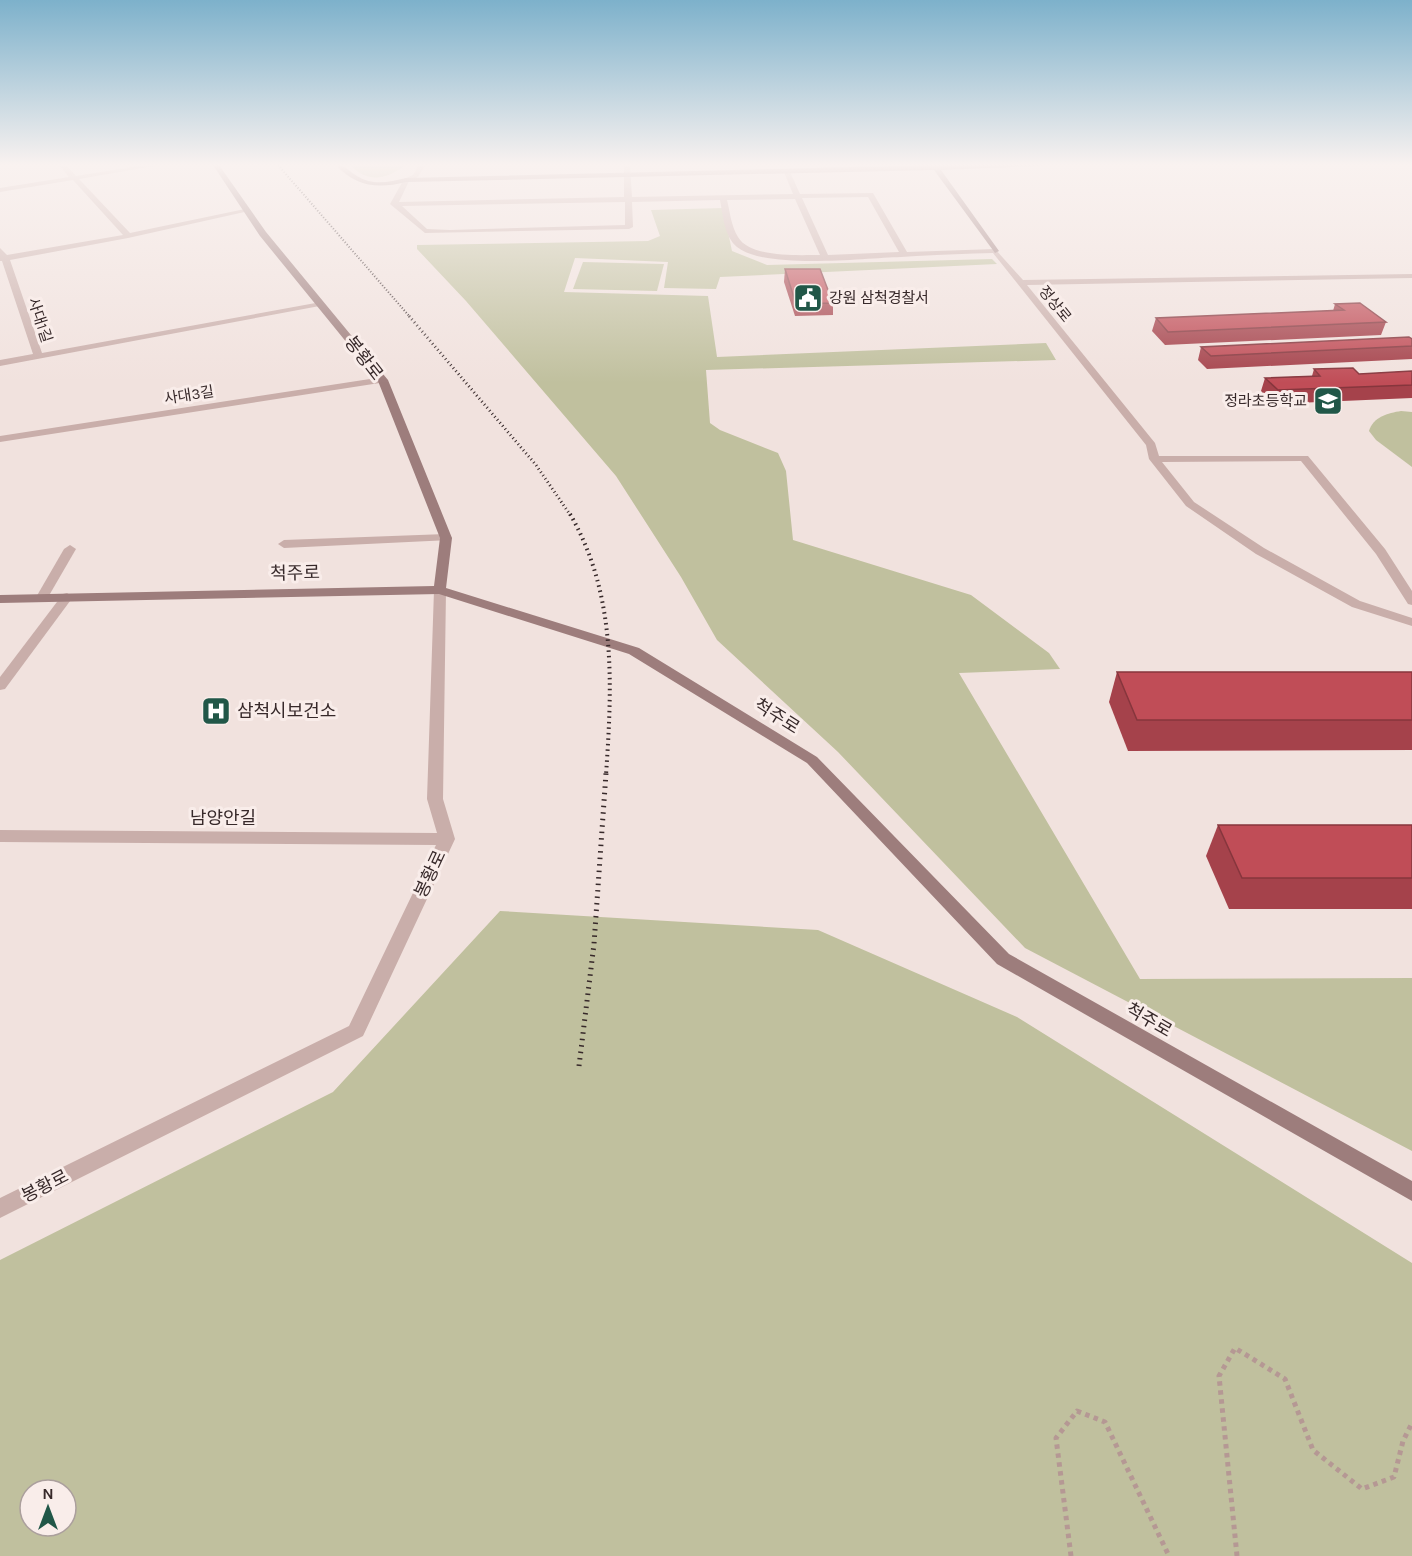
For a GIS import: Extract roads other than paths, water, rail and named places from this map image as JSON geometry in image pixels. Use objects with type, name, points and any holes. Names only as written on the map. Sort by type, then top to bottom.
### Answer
[{"type":"street","name":"사대1길","points":[[38,356],[2,256],[118,238]]},
{"type":"street","name":"봉황로","points":[[0,1209],[356,1031],[447,839],[435,799],[440,590],[446,538],[383,380],[267,238]]},
{"type":"street","points":[[734,238],[742,247],[761,254],[786,257],[995,251]]},
{"type":"street","points":[[815,238],[824,256]]},
{"type":"street","points":[[895,238],[904,254]]},
{"type":"street","name":"정상로","points":[[985,238],[1019,283],[1151,445],[1154,459],[1190,504],[1260,551],[1356,604],[1412,622]]},
{"type":"street","points":[[1019,283],[1412,276]]},
{"type":"street","points":[[0,363],[321,305]]},
{"type":"street","name":"사대3길","points":[[0,439],[383,380]]},
{"type":"street","points":[[1154,459],[1304,458],[1381,552],[1412,601]]},
{"type":"street","points":[[284,544],[446,538]]},
{"type":"street","points":[[41,599],[70,549]]},
{"type":"street","name":"척주로","points":[[0,599],[440,590],[634,651],[812,760],[1003,959],[1412,1192]]},
{"type":"street","points":[[0,686],[67,597]]},
{"type":"street","name":"남양안길","points":[[0,836],[447,839]]},
{"type":"railway","points":[[341,238],[410,317]]},
{"type":"railway","points":[[409,316],[536,465],[571,516]]},
{"type":"railway","points":[[571,516],[585,545],[604,609],[610,675],[606,775]]},
{"type":"railway","points":[[579,1066],[594,944],[606,773]]},
{"type":"place","name":"강원 삼척경찰서","points":[[808,298]]},
{"type":"place","name":"정라초등학교","points":[[1328,401]]},
{"type":"place","name":"삼척시보건소","points":[[216,711]]}]
